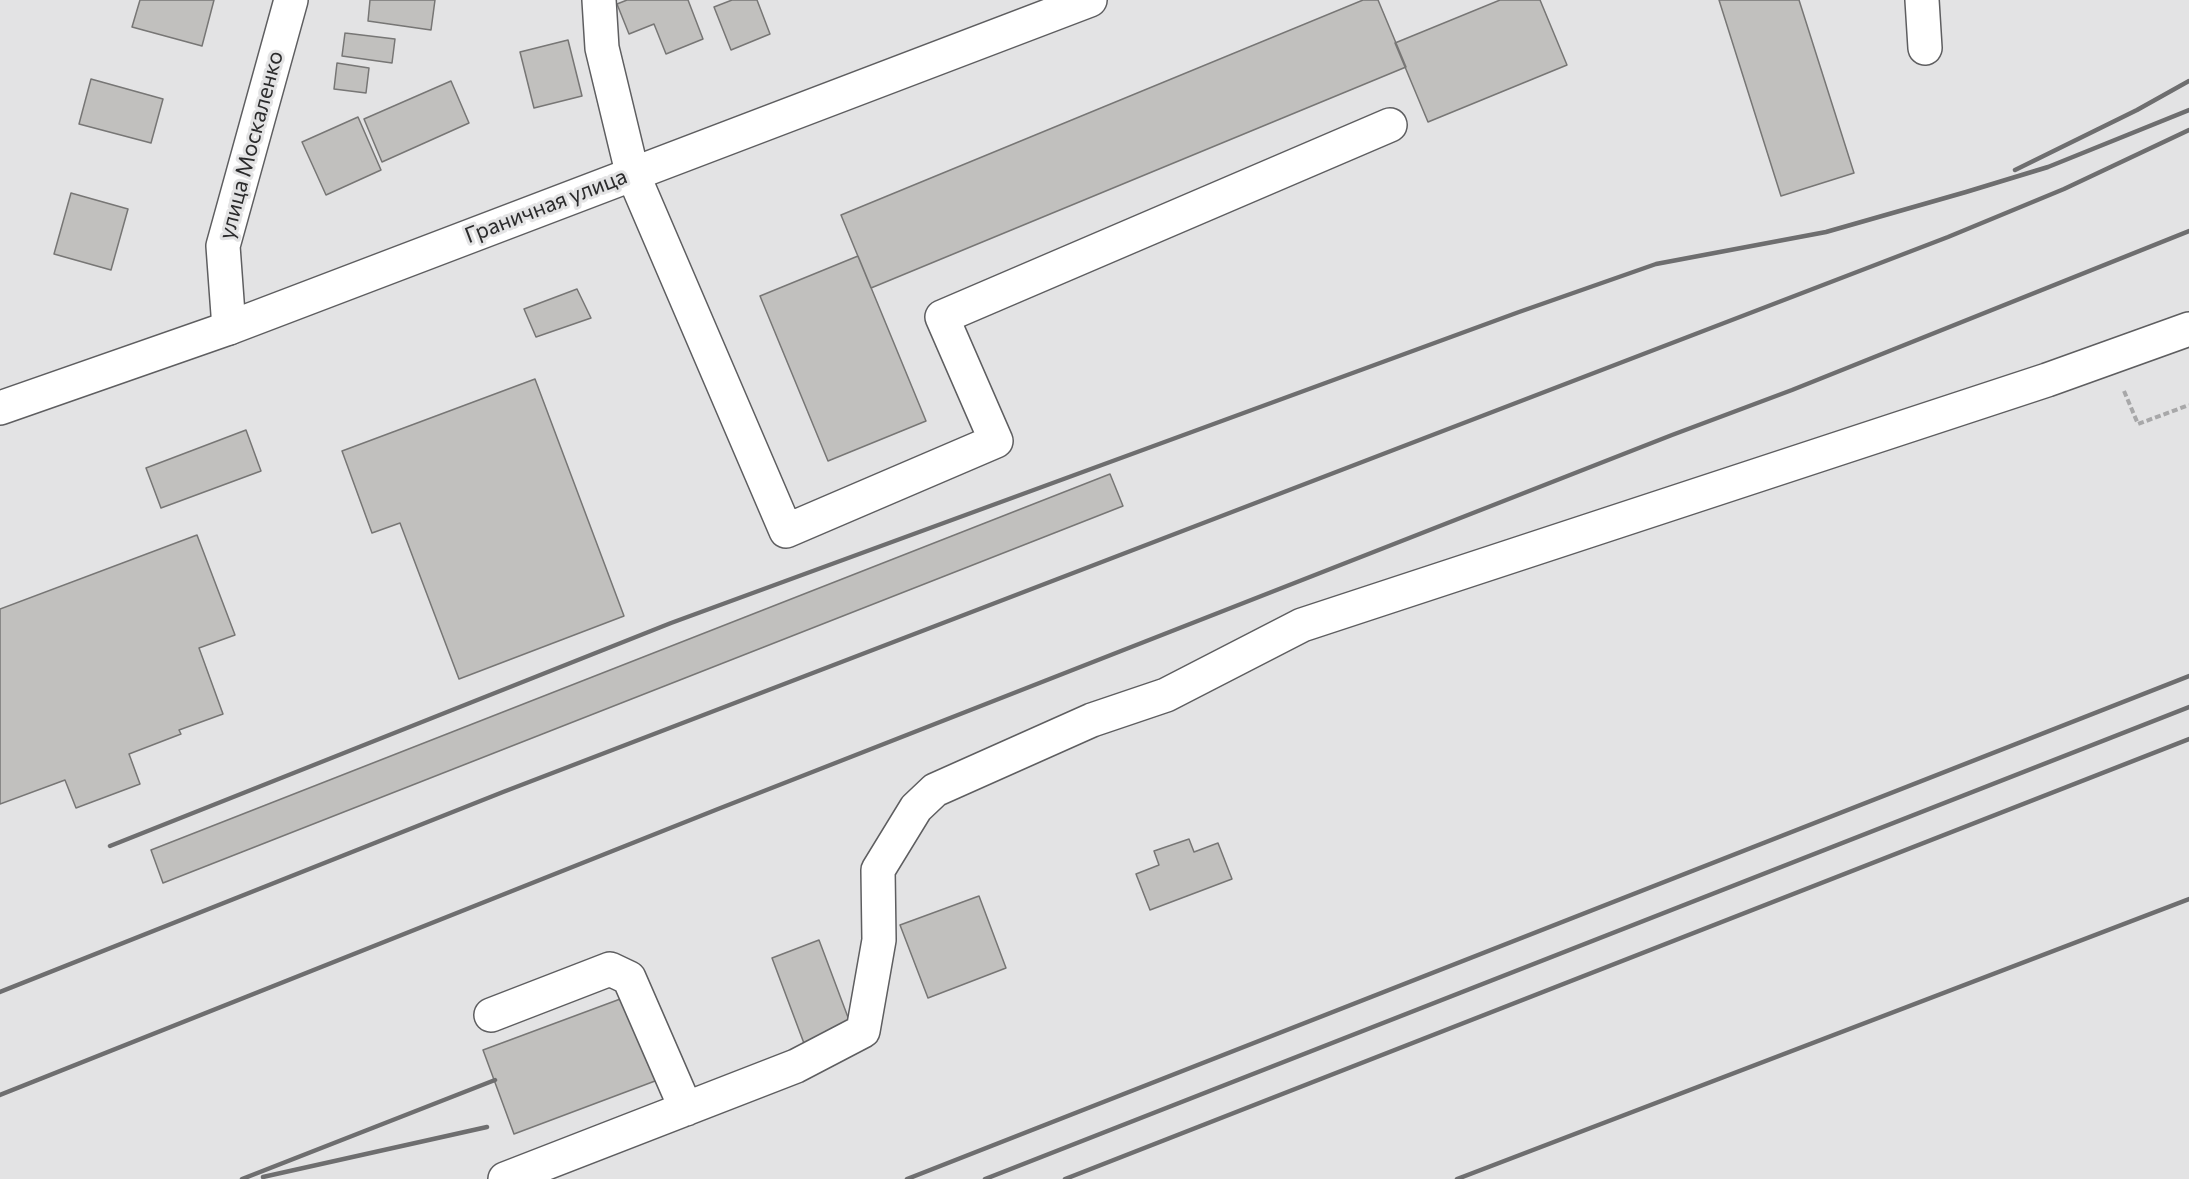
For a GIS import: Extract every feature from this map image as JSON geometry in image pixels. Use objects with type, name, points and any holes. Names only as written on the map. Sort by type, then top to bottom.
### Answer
[{"type":"main road","name":"улица Москаленко","points":[[230,328],[223,246],[291,0]]},
{"type":"main road","points":[[599,0],[602,48],[632,172],[786,531],[996,441],[942,317],[1390,125]]},
{"type":"main road","name":"Граничная улица","points":[[0,408],[230,328],[632,172],[1090,0]]},
{"type":"main road","points":[[1922,0],[1925,48]]},
{"type":"main road","points":[[505,1179],[796,1066],[863,1031],[879,940],[878,870],[916,808],[935,790],[1092,720],[1166,695],[1302,624],[2189,329]]},
{"type":"main road","points":[[491,1016],[610,969],[629,978],[686,1109]]},
{"type":"path","points":[[2110,357],[2138,424],[2189,405]]},
{"type":"building","points":[[140,0],[214,0],[202,46],[132,27]]},
{"type":"building","points":[[370,0],[435,0],[431,30],[368,21]]},
{"type":"building","points":[[627,0],[688,0],[703,39],[666,54],[654,24],[629,34],[617,4]]},
{"type":"building","points":[[732,0],[757,0],[770,34],[731,50],[714,7]]},
{"type":"building","points":[[1363,0],[1378,0],[1406,67],[871,288],[841,215]]},
{"type":"building","points":[[1500,0],[1540,0],[1567,65],[1428,122],[1395,43]]},
{"type":"building","points":[[1719,0],[1799,0],[1854,173],[1781,196]]},
{"type":"building","points":[[345,33],[395,39],[392,63],[342,56]]},
{"type":"building","points":[[568,40],[582,96],[534,108],[520,52]]},
{"type":"building","points":[[337,63],[369,68],[366,93],[334,89]]},
{"type":"building","points":[[91,79],[163,99],[151,143],[79,124]]},
{"type":"building","points":[[451,81],[469,123],[382,162],[364,119]]},
{"type":"building","points":[[358,117],[381,170],[326,195],[302,142]]},
{"type":"building","points":[[71,193],[128,209],[111,270],[54,254]]},
{"type":"building","points":[[858,256],[926,421],[828,461],[760,296]]},
{"type":"building","points":[[577,289],[591,318],[536,337],[524,309]]},
{"type":"building","points":[[535,379],[624,616],[459,679],[400,523],[372,533],[342,451]]},
{"type":"building","points":[[246,430],[261,471],[161,508],[146,468]]},
{"type":"building","points":[[1110,474],[1123,506],[163,883],[151,850]]},
{"type":"building","points":[[197,535],[235,635],[199,648],[223,714],[179,730],[181,734],[129,754],[140,784],[76,808],[65,780],[0,804],[0,609]]},
{"type":"building","points":[[1189,839],[1194,852],[1218,843],[1232,879],[1150,910],[1136,874],[1159,865],[1154,851]]},
{"type":"building","points":[[979,896],[1006,968],[928,998],[900,925]]},
{"type":"building","points":[[819,940],[852,1028],[805,1046],[772,958]]},
{"type":"building","points":[[631,995],[663,1078],[514,1134],[483,1050]]},
{"type":"railway","points":[[2015,170],[2137,110],[2189,81]]},
{"type":"railway","points":[[110,846],[671,623],[1519,312],[1656,264],[1826,232],[1966,192],[2048,167],[2189,110]]},
{"type":"railway","points":[[0,992],[503,792],[1948,237],[2064,189],[2189,130]]},
{"type":"railway","points":[[0,1095],[718,809],[1792,390],[2189,231]]},
{"type":"railway","points":[[907,1179],[2189,676]]},
{"type":"railway","points":[[985,1179],[2189,707]]},
{"type":"railway","points":[[1065,1179],[2189,739]]},
{"type":"railway","points":[[1457,1179],[2189,899]]},
{"type":"railway","points":[[242,1179],[495,1080]]},
{"type":"railway","points":[[263,1177],[487,1127]]}]
